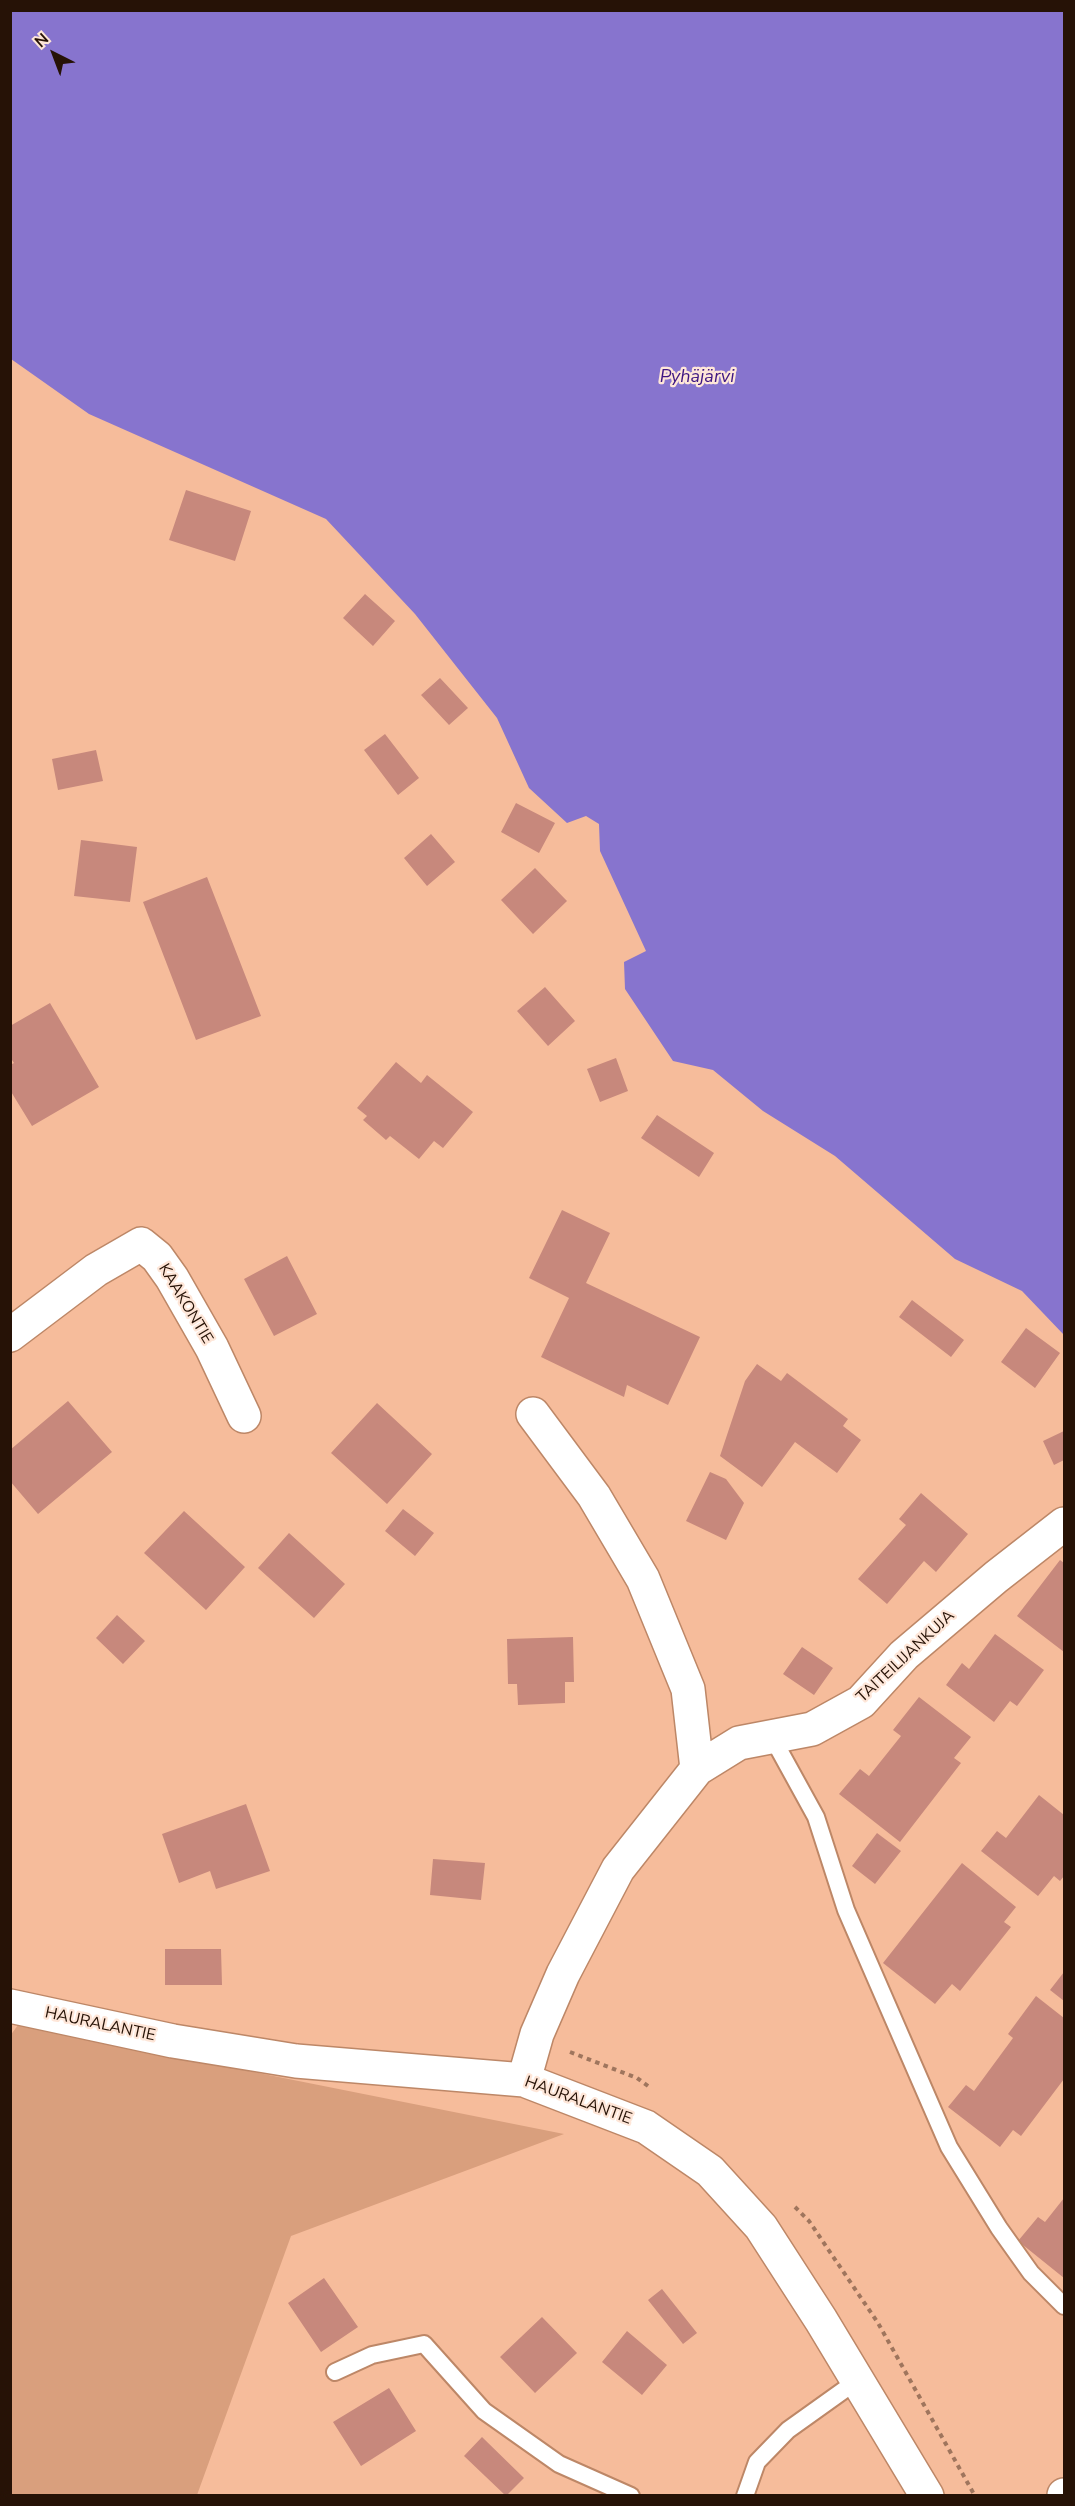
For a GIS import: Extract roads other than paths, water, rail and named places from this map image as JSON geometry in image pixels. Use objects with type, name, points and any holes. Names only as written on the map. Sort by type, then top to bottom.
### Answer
[{"type":"street","name":"KAAKONTIE","points":[[10,1335],[96,1270],[141,1244],[157,1257],[172,1278],[212,1348],[244,1416]]},
{"type":"street","points":[[533,1414],[594,1496],[643,1578],[688,1689],[697,1769]]},
{"type":"street","name":"TAITEILIJANKUJA","points":[[524,2080],[537,2034],[554,1994],[618,1869],[697,1769],[739,1743],[812,1729],[861,1702],[904,1655],[996,1576],[1065,1524]]},
{"type":"street","name":"HAURALANTIE","points":[[10,2006],[173,2041],[296,2061],[524,2080],[646,2127],[710,2171],[761,2227],[858,2380],[927,2496]]},
{"type":"lane","points":[[772,1737],[816,1817],[846,1910],[949,2147],[999,2228],[1025,2264],[1065,2306]]},
{"type":"lane","points":[[335,2372],[372,2355],[424,2344],[484,2411],[559,2464],[631,2496]]},
{"type":"lane","points":[[745,2496],[757,2462],[788,2430],[858,2380]]},
{"type":"water","name":"Pyhäjärvi","points":[[11,10],[1064,11],[1064,1335],[1022,1291],[955,1259],[835,1156],[763,1111],[713,1070],[673,1061],[625,989],[624,962],[646,951],[600,851],[599,824],[586,816],[567,823],[529,788],[497,718],[415,614],[326,519],[89,414],[11,359]]}]
